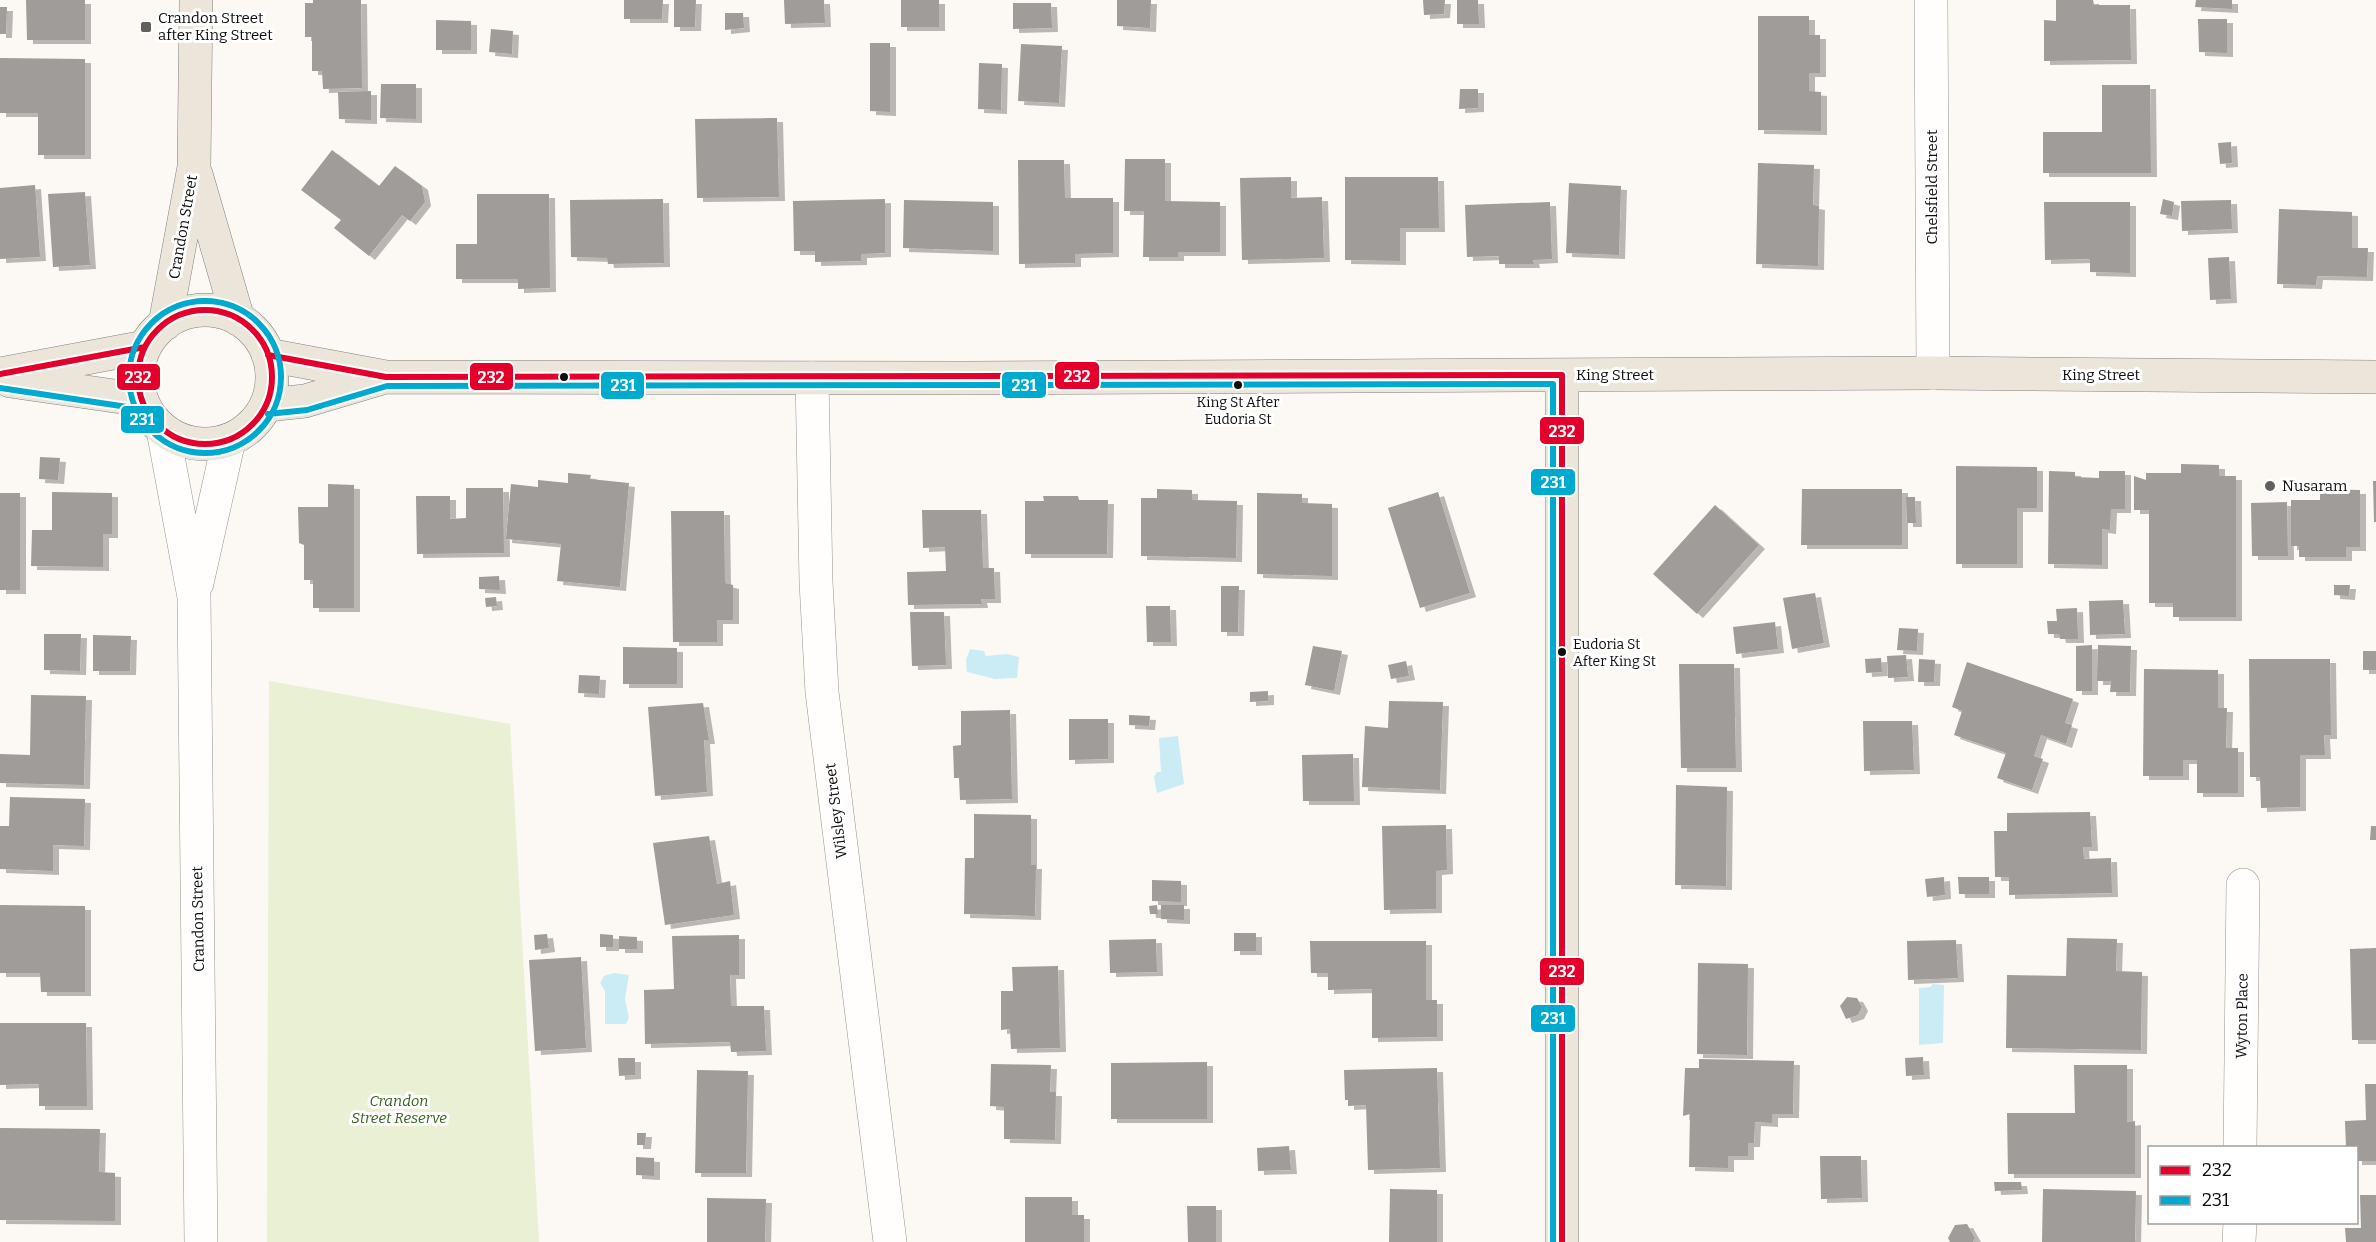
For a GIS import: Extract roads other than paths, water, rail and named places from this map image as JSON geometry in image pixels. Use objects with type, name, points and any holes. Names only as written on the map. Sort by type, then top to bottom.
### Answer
[{"type":"main road","name":"Crandon Street","points":[[155,336],[194,166],[196,0]]},
{"type":"main road","name":"Crandon Street","points":[[194,166],[238,319]]},
{"type":"main road","points":[[0,374],[155,336],[182,314],[201,310],[220,312],[238,319],[262,341],[268,355],[272,388],[267,405],[257,420],[244,432],[229,440],[206,445],[184,441],[164,430],[151,416],[142,400],[139,373],[155,336]]},
{"type":"main road","name":"King Street","points":[[268,355],[386,377],[812,378],[1933,374],[2376,377]]},
{"type":"main road","points":[[1562,375],[1562,1242]]},
{"type":"main road","name":"King Street","points":[[267,405],[305,401],[386,377]]},
{"type":"main road","points":[[0,379],[142,400]]},
{"type":"street","name":"Chelsfield Street","points":[[1931,0],[1933,374]]},
{"type":"street","name":"Wilsley Street","points":[[812,378],[816,582],[822,692],[890,1242]]},
{"type":"street","name":"Crandon Street","points":[[164,430],[194,597],[201,1242]]},
{"type":"street","name":"Crandon Street","points":[[194,597],[229,440]]},
{"type":"street","name":"Wyton Place","points":[[2240,1146],[2243,885]]},
{"type":"street","points":[[2240,1224],[2240,1242]]},
{"type":"water","points":[[970,649],[984,651],[986,656],[1007,654],[1019,657],[1017,678],[995,679],[967,672],[966,660]]},
{"type":"water","points":[[1178,736],[1184,784],[1157,793],[1154,777],[1157,772],[1161,772],[1159,738]]},
{"type":"water","points":[[614,973],[629,975],[625,999],[629,1018],[626,1024],[605,1024],[605,991],[600,983],[604,976]]},
{"type":"water","points":[[1933,984],[1944,985],[1943,1043],[1919,1045],[1919,988],[1930,987]]},
{"type":"place","name":"Crandon Street after King Street","points":[[146,27]]},
{"type":"place","name":"King St After Eudoria St","points":[[1238,385]]},
{"type":"place","name":"Nusaram","points":[[2270,486]]},
{"type":"place","name":"Eudoria St After King St","points":[[1562,652]]},
{"type":"park label","name":"Crandon Street Reserve","points":[[399,1110]]}]
